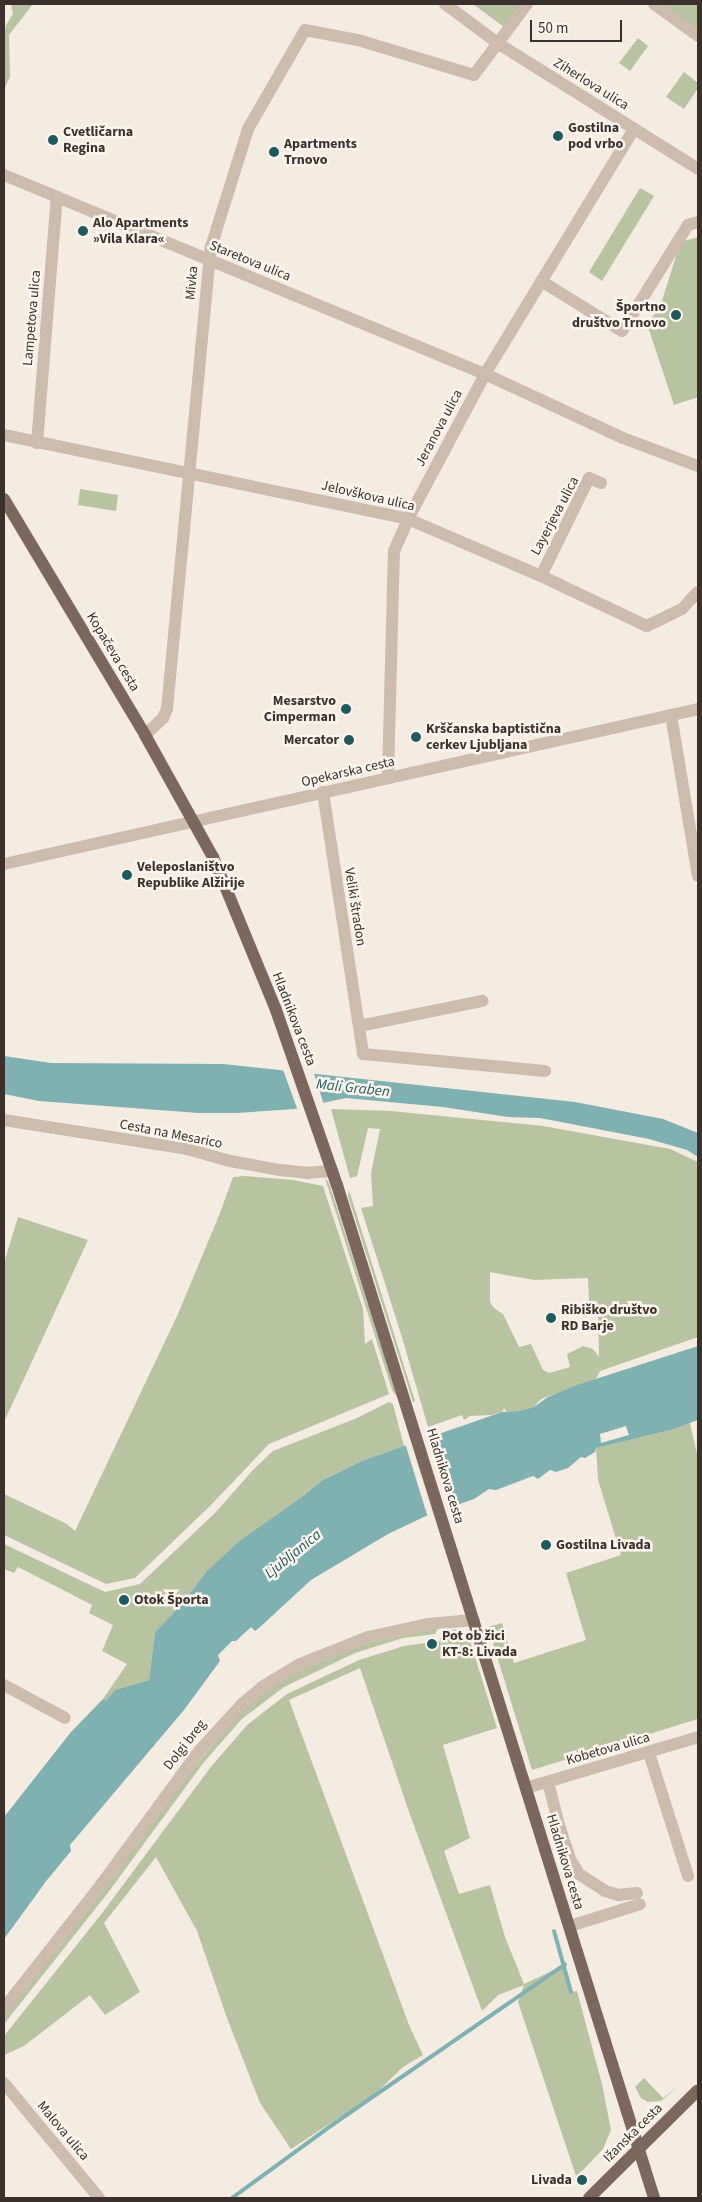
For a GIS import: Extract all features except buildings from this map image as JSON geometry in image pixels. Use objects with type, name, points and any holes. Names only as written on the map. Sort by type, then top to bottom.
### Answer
[{"type":"main road","name":"Kopačeva cesta","points":[[4,500],[145,735],[193,822]]},
{"type":"main road","name":"Hladnikova cesta","points":[[193,822],[213,857],[234,905],[314,1117],[409,1412],[654,2198]]},
{"type":"main road","name":"Ižanska cesta","points":[[589,2198],[698,2090]]},
{"type":"street","name":"Ziherlova ulica","points":[[445,4],[499,44],[698,169]]},
{"type":"street","points":[[499,44],[527,4]]},
{"type":"street","points":[[654,4],[698,36]]},
{"type":"street","name":"Mivka","points":[[145,735],[163,718],[167,709],[209,260],[211,247],[248,129],[305,30],[358,40],[474,75],[499,44]]},
{"type":"street","name":"Jeranova ulica","points":[[388,777],[394,551],[408,519],[485,374],[634,129]]},
{"type":"street","name":"Staretova ulica","points":[[4,175],[485,374],[598,428],[698,466]]},
{"type":"street","name":"Lampetova ulica","points":[[37,443],[57,197]]},
{"type":"street","points":[[541,280],[622,331],[688,224],[698,222]]},
{"type":"street","name":"Jelovškova ulica","points":[[4,435],[190,472],[408,519],[541,576],[647,626],[682,609],[698,592]]},
{"type":"street","name":"Layerjeva ulica","points":[[541,576],[589,478],[601,483]]},
{"type":"street","name":"Opekarska cesta","points":[[4,864],[698,709]]},
{"type":"street","points":[[671,715],[698,876]]},
{"type":"street","name":"Veliki štradon","points":[[324,792],[363,1054],[545,1071]]},
{"type":"street","points":[[359,1026],[482,1001]]},
{"type":"street","name":"Cesta na Mesarico","points":[[4,1120],[187,1149],[230,1161],[280,1170],[308,1173],[332,1171]]},
{"type":"street","name":"Dolgi breg","points":[[4,2008],[97,1890],[200,1750],[242,1704],[262,1687],[300,1664],[368,1637],[428,1624],[474,1620]]},
{"type":"street","points":[[4,1685],[65,1718]]},
{"type":"street","name":"Kobetova ulica","points":[[526,1788],[698,1737]]},
{"type":"street","points":[[649,1753],[688,1876]]},
{"type":"street","name":"Hladnikova cesta","points":[[548,1782],[571,1861],[579,1874],[605,1891],[638,1899],[570,1926]]},
{"type":"street","name":"Malova ulica","points":[[4,2082],[99,2198]]},
{"type":"green space","points":[[11,4],[33,4],[9,35],[10,77],[4,89],[4,34],[6,25],[13,14]]},
{"type":"green space","points":[[473,4],[520,4],[504,27]]},
{"type":"green space","points":[[654,4],[698,4],[698,36]]},
{"type":"green space","points":[[638,38],[648,46],[630,71],[619,63]]},
{"type":"green space","points":[[684,72],[698,83],[698,88],[684,109],[666,97]]},
{"type":"green space","points":[[640,188],[654,196],[602,281],[589,272]]},
{"type":"green space","name":"Športno društvo Trnovo","points":[[698,237],[698,397],[674,405],[647,324],[660,307],[679,247],[684,241]]},
{"type":"green space","points":[[80,489],[118,495],[116,511],[78,505]]},
{"type":"green space","points":[[331,1109],[391,1111],[543,1126],[670,1149],[698,1162],[698,1337],[600,1371],[596,1379],[541,1399],[534,1407],[507,1412],[504,1408],[502,1412],[491,1415],[470,1416],[464,1420],[462,1415],[428,1427],[361,1208],[373,1206],[371,1173],[380,1129],[368,1128],[357,1176],[350,1178]],"holes":[[[490,1272],[534,1280],[588,1278],[589,1302],[598,1303],[599,1357],[593,1349],[583,1346],[567,1354],[570,1367],[549,1373],[543,1370],[531,1344],[519,1347],[503,1314],[494,1308],[490,1302]]]},
{"type":"green space","points":[[245,1176],[293,1180],[323,1186],[363,1309],[365,1344],[372,1339],[389,1394],[269,1444],[210,1506],[135,1578],[106,1584],[4,1535],[4,1494],[67,1524],[75,1531],[178,1314],[233,1177]]},
{"type":"green space","points":[[325,1178],[329,1183],[398,1398],[392,1390]]},
{"type":"green space","points":[[349,1190],[415,1401],[413,1402],[348,1196]]},
{"type":"green space","points":[[18,1217],[88,1240],[4,1422],[4,1263]]},
{"type":"green space","points":[[389,1402],[393,1404],[404,1446],[364,1460],[321,1481],[302,1497],[182,1604],[155,1632],[149,1680],[115,1690],[106,1702],[103,1699],[127,1664],[102,1651],[113,1625],[89,1613],[92,1605],[65,1591],[18,1567],[14,1573],[4,1569],[4,1544],[105,1592],[140,1584],[216,1512],[253,1470],[273,1451],[357,1418]]},
{"type":"green space","points":[[690,1423],[698,1458],[698,1719],[532,1770],[488,1627],[502,1623],[514,1663],[586,1640],[566,1573],[621,1555],[598,1480],[596,1448]]},
{"type":"green space","points":[[438,1628],[435,1634],[403,1638],[355,1653],[284,1687],[242,1719],[204,1762],[107,1894],[4,2024],[4,2014],[156,1813],[245,1706],[290,1674],[353,1646]]},
{"type":"green space","points":[[454,1629],[468,1634],[497,1728],[443,1745],[470,1838],[444,1851],[459,1894],[490,1885],[505,1937],[524,1984],[565,1965],[570,1992],[577,1991],[602,2084],[611,2130],[603,2149],[584,2169],[576,2176],[518,2002],[524,1985],[498,1995],[482,2011],[409,1812],[360,1668],[289,1700],[409,2025],[423,2055],[403,2067],[375,2094],[291,2149],[260,2103],[227,2018],[197,1931],[156,1857],[104,1923],[140,1992],[105,2015],[90,1995],[24,2046],[4,2055],[4,2036],[103,1912],[210,1768],[247,1725],[287,1694],[359,1660],[404,1646],[440,1641],[440,1638]]},
{"type":"green space","points":[[644,2078],[663,2098],[679,2086],[661,2101],[648,2102],[641,2098],[635,2087]]},
{"type":"water","name":"Mali Graben","points":[[4,1056],[51,1063],[223,1064],[575,1102],[663,1119],[698,1133],[698,1157],[687,1150],[649,1139],[540,1118],[508,1117],[443,1107],[346,1098],[294,1109],[237,1113],[199,1113],[39,1101],[4,1094]]},
{"type":"water","name":"Ljubljanica","points":[[698,1346],[698,1420],[673,1429],[596,1448],[595,1452],[585,1458],[581,1457],[568,1468],[556,1472],[550,1470],[538,1479],[533,1476],[496,1490],[489,1489],[474,1499],[426,1516],[388,1534],[311,1580],[259,1628],[255,1631],[251,1627],[236,1641],[232,1641],[218,1655],[220,1661],[184,1710],[70,1845],[71,1851],[47,1880],[4,1939],[4,1817],[71,1732],[103,1699],[106,1701],[115,1690],[149,1680],[155,1632],[182,1604],[208,1570],[241,1540],[302,1497],[321,1481],[364,1460],[502,1412],[519,1411],[534,1407],[548,1397],[574,1386]]},
{"type":"pier","points":[[282,1067],[313,1070],[324,1105],[298,1111]]},
{"type":"pier","points":[[626,1426],[629,1435],[601,1443],[600,1434]]},
{"type":"pier","points":[[430,1434],[453,1508],[428,1518],[405,1443]]},
{"type":"waterway","points":[[554,1931],[571,1992]]},
{"type":"waterway","points":[[232,2198],[332,2125],[565,1964]]},
{"type":"place","name":"Gostilna pod vrbo","points":[[558,136]]},
{"type":"place","name":"Cvetličarna Regina","points":[[53,140]]},
{"type":"place","name":"Apartments Trnovo","points":[[274,152]]},
{"type":"place","name":"Alo Apartments »Vila Klara«","points":[[83,231]]},
{"type":"place","name":"Športno društvo Trnovo","points":[[676,315]]},
{"type":"place","name":"Mesarstvo Cimperman","points":[[346,709]]},
{"type":"place","name":"Krščanska baptistična cerkev Ljubljana","points":[[416,737]]},
{"type":"place","name":"Mercator","points":[[349,740]]},
{"type":"place","name":"Veleposlaništvo Republike Alžirije","points":[[127,875]]},
{"type":"place","name":"Ribiško društvo RD Barje","points":[[551,1318]]},
{"type":"place","name":"Gostilna Livada","points":[[546,1545]]},
{"type":"place","name":"Otok Športa","points":[[124,1600]]},
{"type":"place","name":"Pot ob žici KT-8: Livada","points":[[432,1644]]},
{"type":"place","name":"Livada","points":[[582,2180]]}]
